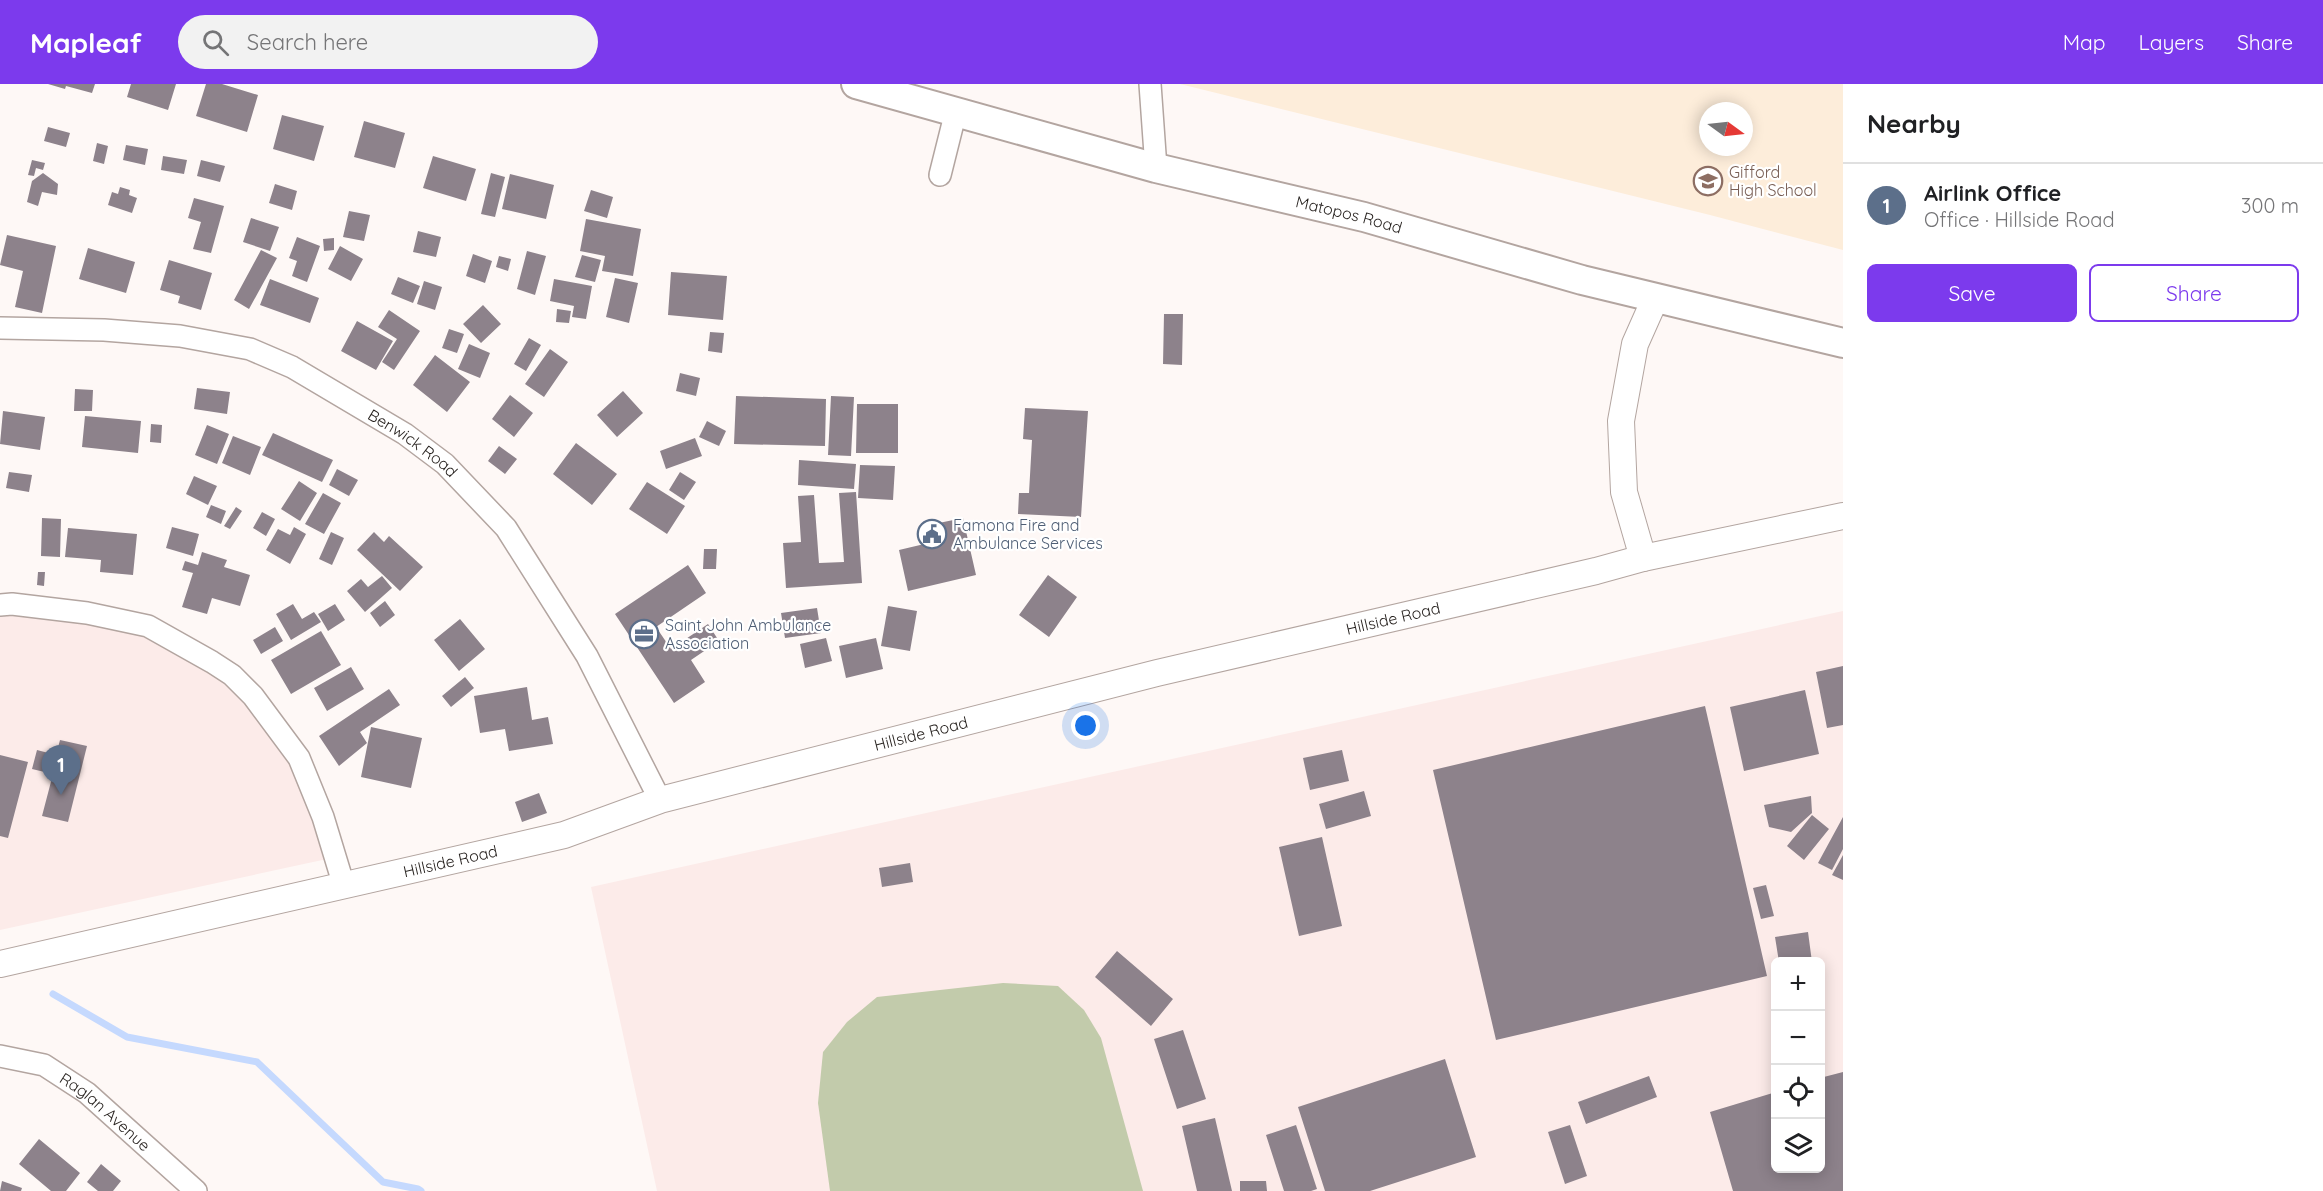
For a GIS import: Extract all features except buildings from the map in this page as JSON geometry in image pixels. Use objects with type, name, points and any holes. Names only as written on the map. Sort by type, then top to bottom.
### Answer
[{"type":"main road","name":"Matopos Road","points":[[856,84],[1156,168],[1364,218],[1582,280],[1843,343]]},
{"type":"street","points":[[1150,84],[1156,168]]},
{"type":"street","points":[[940,175],[956,111]]},
{"type":"street","points":[[1644,558],[1624,492],[1621,421],[1635,344],[1655,298]]},
{"type":"street","name":"Benwick Road","points":[[0,328],[104,330],[169,335],[250,349],[292,367],[405,434],[445,464],[507,528],[587,656],[660,800]]},
{"type":"street","name":"Hillside Road","points":[[0,964],[564,835],[660,800],[1157,673],[1644,558],[1843,516]]},
{"type":"street","points":[[0,605],[12,604],[87,614],[148,626],[232,675],[253,696],[298,758],[323,818],[344,886]]},
{"type":"street","name":"Raglan Avenue","points":[[0,1056],[44,1065],[87,1093],[196,1191]]},
{"type":"shaded area","name":"Gifford High School","points":[[1180,84],[1843,84],[1843,250],[1710,215]]},
{"type":"shaded area","points":[[12,611],[146,634],[198,661],[248,702],[294,765],[327,859],[0,930],[0,612]]},
{"type":"shaded area","points":[[1843,611],[1843,1191],[657,1191],[591,887]]},
{"type":"green space","points":[[1003,983],[1058,986],[1084,1010],[1101,1038],[1143,1191],[830,1191],[818,1103],[823,1052],[847,1022],[877,997]]},
{"type":"waterway","points":[[53,994],[127,1037],[257,1062],[383,1182],[421,1191]]},
{"type":"place","name":"Gifford High School","points":[[1708,181]]},
{"type":"place","name":"Famona Fire and Ambulance Services","points":[[932,534]]},
{"type":"place","name":"Saint John Ambulance Association","points":[[644,634]]},
{"type":"place","name":"Airlink Office","points":[[61,795]]}]
